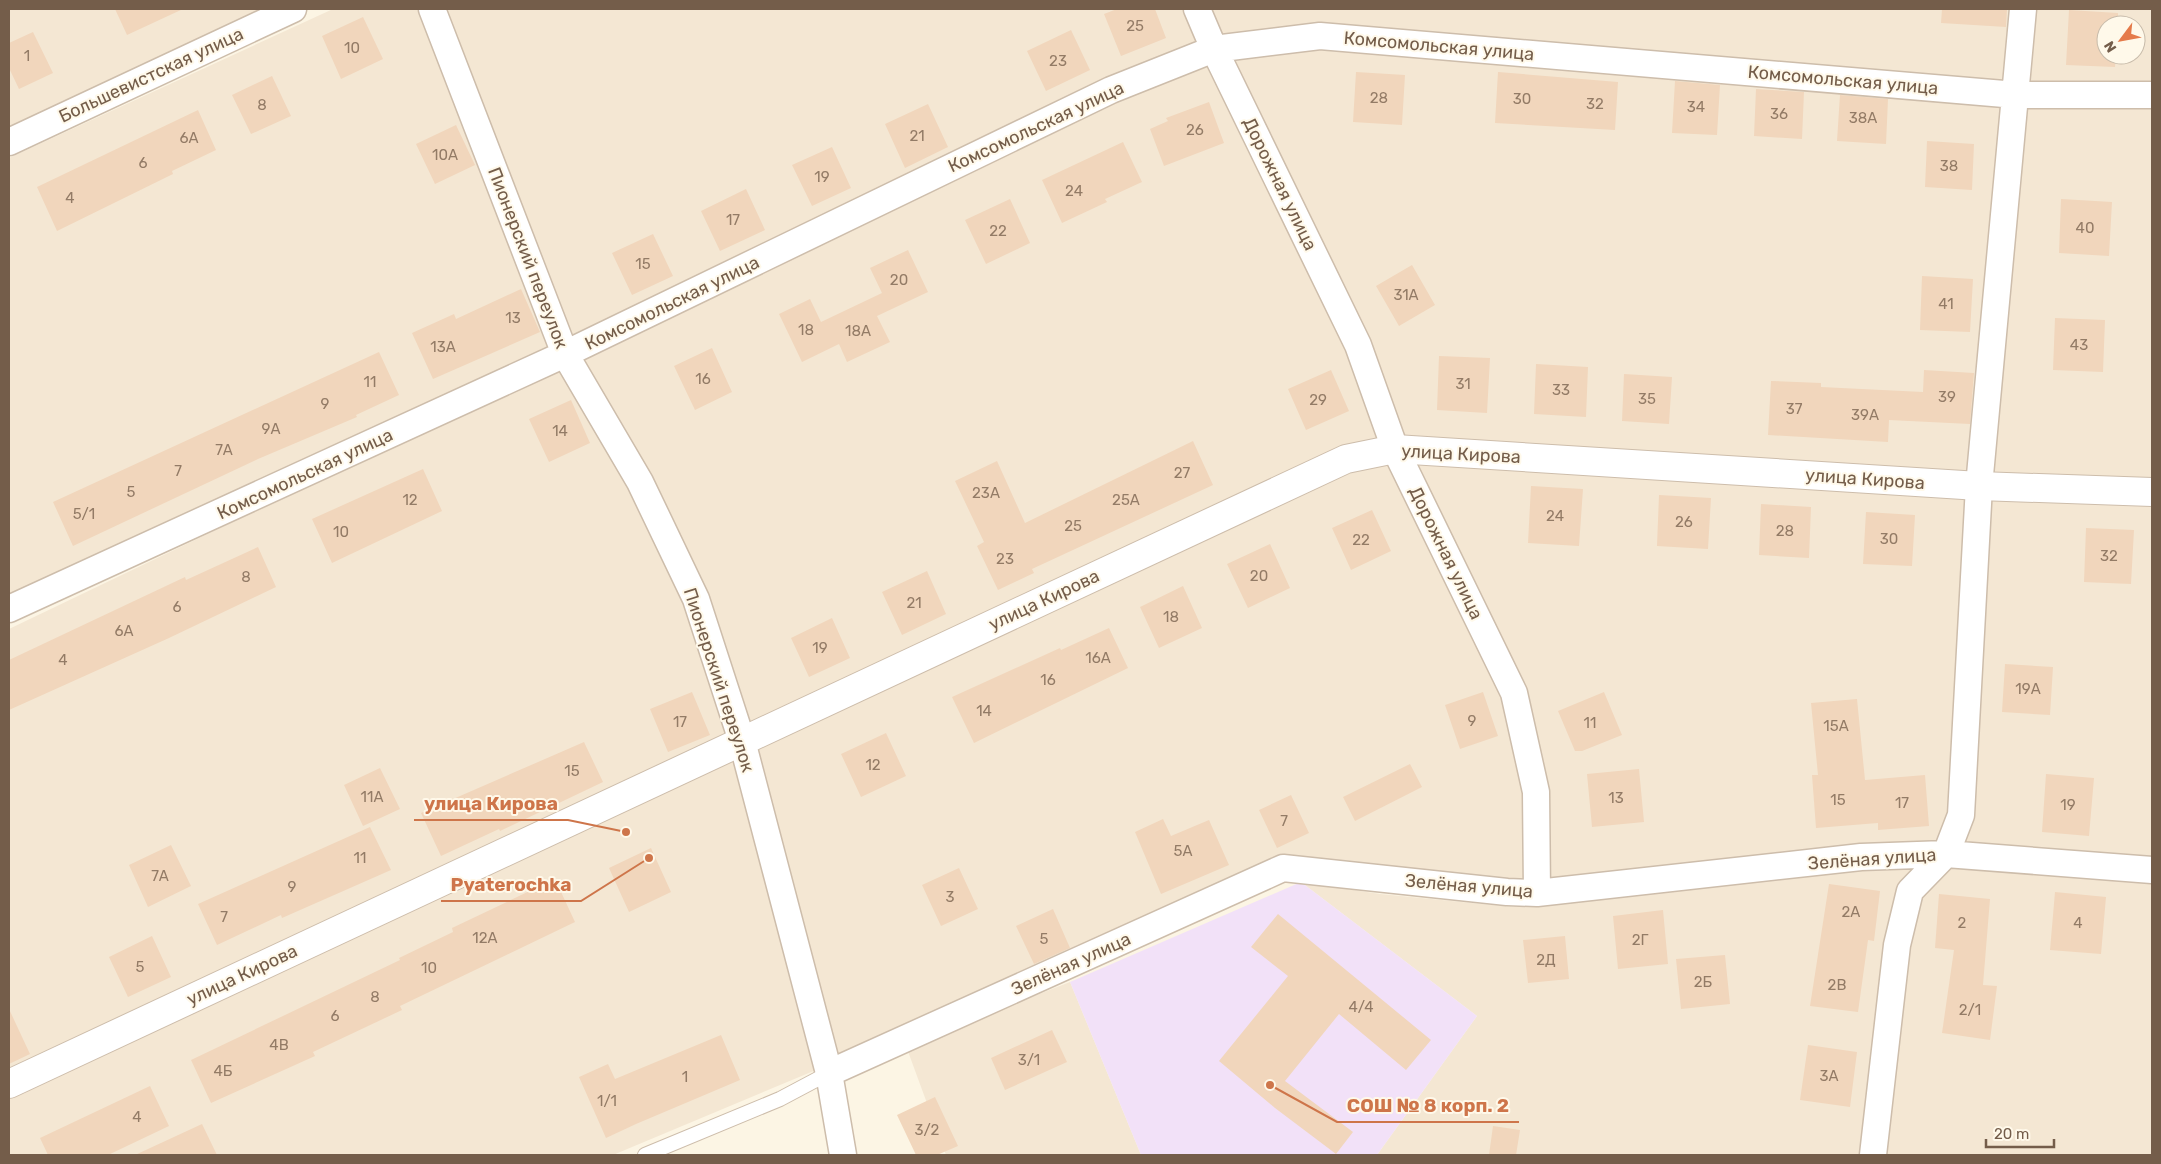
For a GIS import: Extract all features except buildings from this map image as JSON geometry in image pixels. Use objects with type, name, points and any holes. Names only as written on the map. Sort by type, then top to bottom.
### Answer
[{"type":"street","name":"Большевистская улица","points":[[9,142],[293,9]]},
{"type":"street","name":"Пионерский переулок","points":[[432,9],[565,354],[640,482],[696,599],[742,741],[828,1073],[843,1155]]},
{"type":"street","name":"Дорожная улица","points":[[1197,9],[1214,49],[1358,345],[1395,449],[1514,693],[1536,792],[1537,893]]},
{"type":"street","points":[[1873,1155],[1897,945],[1910,891],[1946,854],[1961,815],[1979,486],[2016,95],[2022,9]]},
{"type":"street","name":"Комсомольская улица","points":[[9,609],[565,354],[1111,90],[1214,49],[1320,36],[2016,95],[2152,95]]},
{"type":"street","name":"улица Кирова","points":[[9,1084],[1346,459],[1395,449],[1979,486],[2152,492]]},
{"type":"street","name":"Зелёная улица","points":[[828,1073],[1283,868],[1507,892],[1537,893],[1861,857],[1946,854],[2152,870]]},
{"type":"lane","points":[[646,1155],[780,1099],[828,1073]]},
{"type":"shaded area","points":[[9,9],[270,9],[9,133]]},
{"type":"shaded area","points":[[333,9],[418,9],[557,348],[9,596],[9,158]]},
{"type":"shaded area","points":[[443,9],[1183,9],[1197,45],[573,337]]},
{"type":"shaded area","points":[[1204,9],[2018,9],[2012,90],[1322,28],[1218,43]]},
{"type":"shaded area","points":[[2027,9],[2152,9],[2152,87],[2021,88]]},
{"type":"shaded area","points":[[1322,43],[2012,99],[1976,480],[1399,443],[1222,54]]},
{"type":"shaded area","points":[[1207,62],[1348,347],[1383,441],[747,725],[578,356],[1113,97]]},
{"type":"shaded area","points":[[2019,99],[2152,101],[2152,487],[1984,482]]},
{"type":"shaded area","points":[[563,364],[634,490],[688,605],[730,732],[9,1068],[9,629]]},
{"type":"shaded area","points":[[1406,457],[1976,491],[1954,813],[1942,846],[1544,884],[1542,790]]},
{"type":"shaded area","points":[[1390,458],[1506,700],[1528,792],[1530,886],[1278,860],[832,1066],[750,744],[1349,465]]},
{"type":"shaded area","points":[[1983,491],[2152,496],[2152,865],[1953,850]]},
{"type":"shaded area","points":[[735,752],[816,1070],[613,1155],[9,1155],[9,1095]]},
{"type":"shaded area","points":[[1931,861],[1905,891],[1866,1155],[1377,1155],[1477,1016],[1301,882],[1380,894],[1513,907],[1862,866]]},
{"type":"shaded area","points":[[1947,861],[2152,878],[2152,1155],[1878,1155],[1915,894]]},
{"type":"shaded area","points":[[1301,882],[1477,1016],[1377,1155],[1141,1155],[1070,982]]},
{"type":"shaded area","points":[[1070,982],[1141,1155],[946,1155],[906,1046]]},
{"type":"place","name":"улица Кирова","points":[[626,832]]},
{"type":"place","name":"Pyaterochka","points":[[649,858]]},
{"type":"place","name":"СОШ № 8 корп. 2","points":[[1270,1085]]}]
